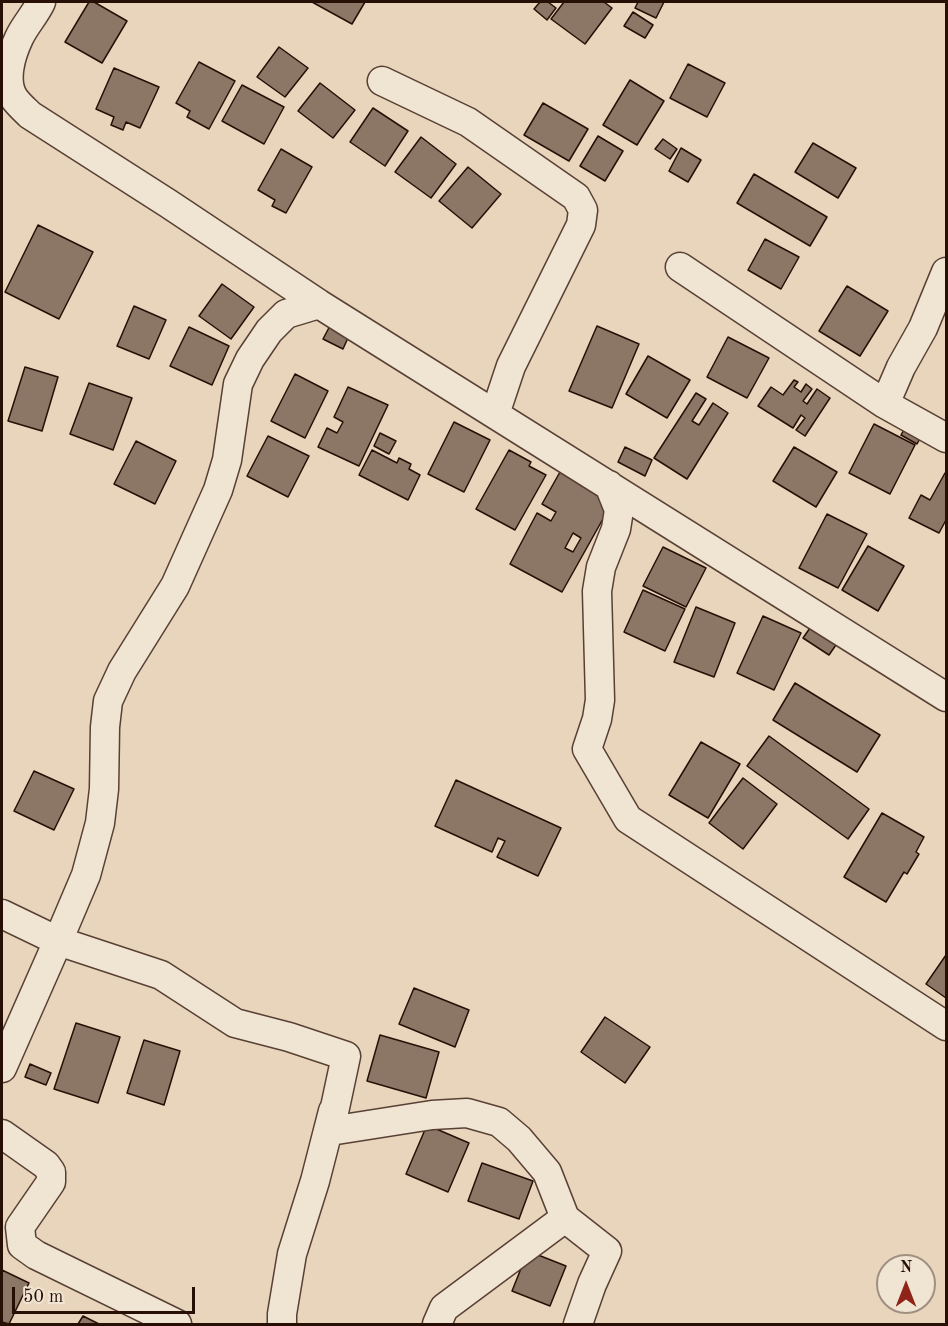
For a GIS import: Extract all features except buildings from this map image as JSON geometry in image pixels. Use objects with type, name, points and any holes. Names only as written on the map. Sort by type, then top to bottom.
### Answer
[{"type":"street","points":[[40,2],[38,9],[18,38],[9,68],[8,83],[13,97],[30,115],[319,304],[946,697]]},
{"type":"street","points":[[382,81],[468,122],[576,197],[583,210],[581,225],[511,366],[495,414]]},
{"type":"street","points":[[680,267],[885,404],[946,438]]},
{"type":"street","points":[[885,404],[901,367],[923,328],[946,272]]},
{"type":"street","points":[[2,1068],[86,875],[100,823],[108,700],[122,671],[175,586],[218,490],[227,460],[238,384],[250,359],[269,331],[286,314],[319,304]]},
{"type":"street","points":[[609,485],[619,510],[616,530],[601,567],[597,591],[600,700],[597,719],[587,749],[628,819],[946,1026]]},
{"type":"street","points":[[2,914],[58,941],[161,975],[235,1023],[289,1037],[346,1056]]},
{"type":"street","points":[[346,1056],[330,1131],[432,1115],[467,1113],[499,1122],[519,1139],[547,1172],[565,1218],[607,1251],[578,1324]]},
{"type":"street","points":[[282,1324],[292,1254],[315,1181],[346,1056]]},
{"type":"street","points":[[2,1134],[46,1165],[51,1172],[51,1182],[20,1227],[22,1245],[36,1255],[177,1324]]},
{"type":"street","points":[[437,1324],[444,1308],[565,1218]]}]
